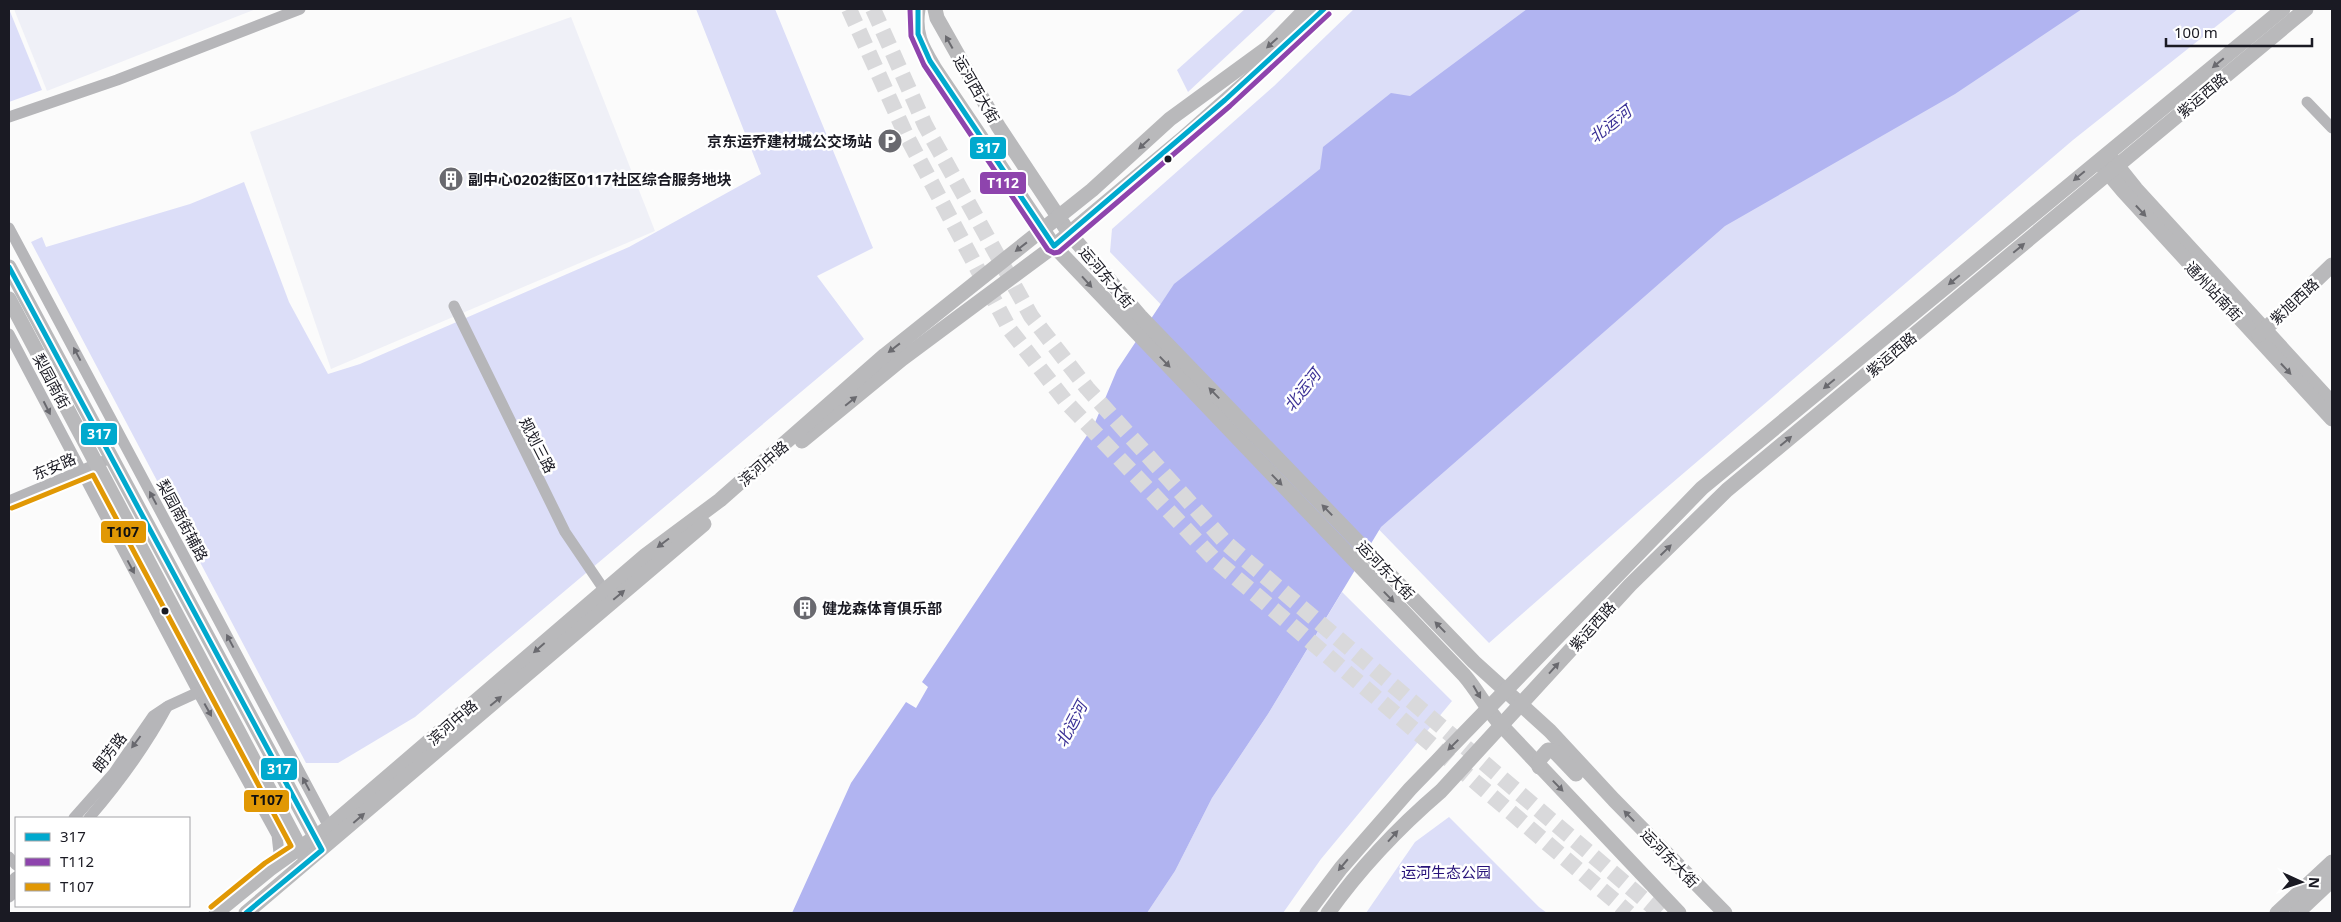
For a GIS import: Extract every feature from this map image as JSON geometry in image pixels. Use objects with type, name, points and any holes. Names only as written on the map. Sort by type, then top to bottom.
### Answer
[{"type":"main road","name":"运河西大街","points":[[918,9],[916,26],[921,45],[935,69],[1054,246]]},
{"type":"main road","name":"运河西大街","points":[[935,9],[936,18],[998,126],[1059,216]]},
{"type":"main road","name":"滨河中路","points":[[318,844],[329,827],[646,555],[720,500],[885,355],[1092,190],[1170,119],[1270,46],[1306,9]]},
{"type":"main road","name":"滨河中路","points":[[246,913],[304,854],[902,358],[1054,246],[1182,139],[1278,54],[1324,9]]},
{"type":"main road","name":"紫运西路","points":[[1307,913],[1341,868],[1410,789],[1488,711],[1702,488],[2282,9]]},
{"type":"main road","name":"紫运西路","points":[[1328,913],[1367,864],[1407,821],[1441,791],[1630,585],[1727,490],[2306,9]]},
{"type":"main road","name":"通州站南街","points":[[2102,157],[2264,337],[2332,419]]},
{"type":"main road","name":"运河东大街","points":[[1059,216],[1069,233],[1135,321],[1464,675],[1472,684],[1488,711],[1539,767],[1679,913]]},
{"type":"main road","name":"运河东大街","points":[[1054,246],[1135,321],[1474,662],[1550,731],[1724,913]]},
{"type":"main road","name":"紫旭西路","points":[[2264,337],[2332,265]]},
{"type":"main road","name":"梨园南街","points":[[9,267],[318,844]]},
{"type":"main road","name":"紫旭西路","points":[[2264,337],[2332,278]]},
{"type":"main road","name":"梨园南街","points":[[9,299],[304,854]]},
{"type":"main road","name":"通州站南街","points":[[2264,337],[2332,402]]},
{"type":"main road","points":[[1539,767],[1543,753],[1548,750],[1554,751],[1587,784],[1614,800]]},
{"type":"main road","name":"滨河中路","points":[[216,913],[280,862],[304,854]]},
{"type":"main road","points":[[2277,913],[2332,862]]},
{"type":"main road","points":[[2297,913],[2332,880]]},
{"type":"street","points":[[9,117],[117,80],[300,9]]},
{"type":"street","points":[[2307,102],[2332,128]]},
{"type":"street","name":"梨园南街辅路","points":[[9,228],[329,827]]},
{"type":"street","name":"规划三路","points":[[454,306],[566,532],[606,591]]},
{"type":"street","points":[[9,334],[198,692],[277,835],[280,862]]},
{"type":"street","name":"东安路","points":[[9,501],[111,457]]},
{"type":"street","name":"朗芳路","points":[[75,817],[113,774],[153,716],[168,706],[214,685]]},
{"type":"street","name":"朗芳路","points":[[90,817],[126,774],[149,741],[168,706]]},
{"type":"shaded area","points":[[14,9],[256,9],[47,91]]},
{"type":"shaded area","points":[[571,17],[655,231],[331,369],[250,132]]},
{"type":"green space","points":[[9,9],[42,90],[9,102]]},
{"type":"green space","points":[[696,9],[775,9],[873,248],[817,276],[864,339],[415,717],[338,763],[306,763],[31,242],[42,237],[46,247],[190,204],[244,182],[289,302],[328,374],[360,364],[629,247],[761,174]]},
{"type":"green space","points":[[1245,9],[1277,9],[1188,92],[1177,70]]},
{"type":"green space","points":[[1354,9],[2238,9],[2073,140],[1644,507],[1489,643],[1110,252],[1112,229],[1274,86]]},
{"type":"green space","points":[[1342,592],[1452,701],[1321,859],[1283,913],[1147,913],[1175,871],[1212,798],[1268,714]]},
{"type":"green space","name":"运河生态公园","points":[[1449,817],[1547,913],[1366,913],[1415,842]]},
{"type":"water","name":"北运河","points":[[1527,9],[2082,9],[1955,94],[1725,226],[1381,527],[1268,714],[1212,798],[1175,871],[1147,913],[792,913],[851,783],[906,702],[916,708],[928,687],[922,682],[1094,425],[1117,370],[1174,284],[1320,169],[1323,147],[1391,93],[1410,96]]},
{"type":"tunnel","points":[[849,9],[906,135],[1010,330],[1067,403],[1214,559],[1629,913]]},
{"type":"tunnel","points":[[873,9],[925,125],[1031,316],[1087,388],[1226,543],[1660,913]]},
{"type":"transit line","name":"T112","points":[[910,9],[911,36],[924,65],[1048,250],[1054,253],[1059,252],[1230,106],[1329,14]]},
{"type":"transit line","name":"317","points":[[918,9],[918,34],[930,61],[1054,246],[1225,100],[1324,9]]},
{"type":"transit line","name":"317","points":[[9,267],[322,850],[246,913]]},
{"type":"transit line","name":"T107","points":[[12,508],[93,475],[291,846],[265,863],[211,907]]},
{"type":"place","name":"京东运乔建材城公交场站","points":[[890,141]]},
{"type":"place","name":"副中心0202街区0117社区综合服务地块","points":[[451,179]]},
{"type":"place","name":"健龙森体育俱乐部","points":[[805,608]]}]
